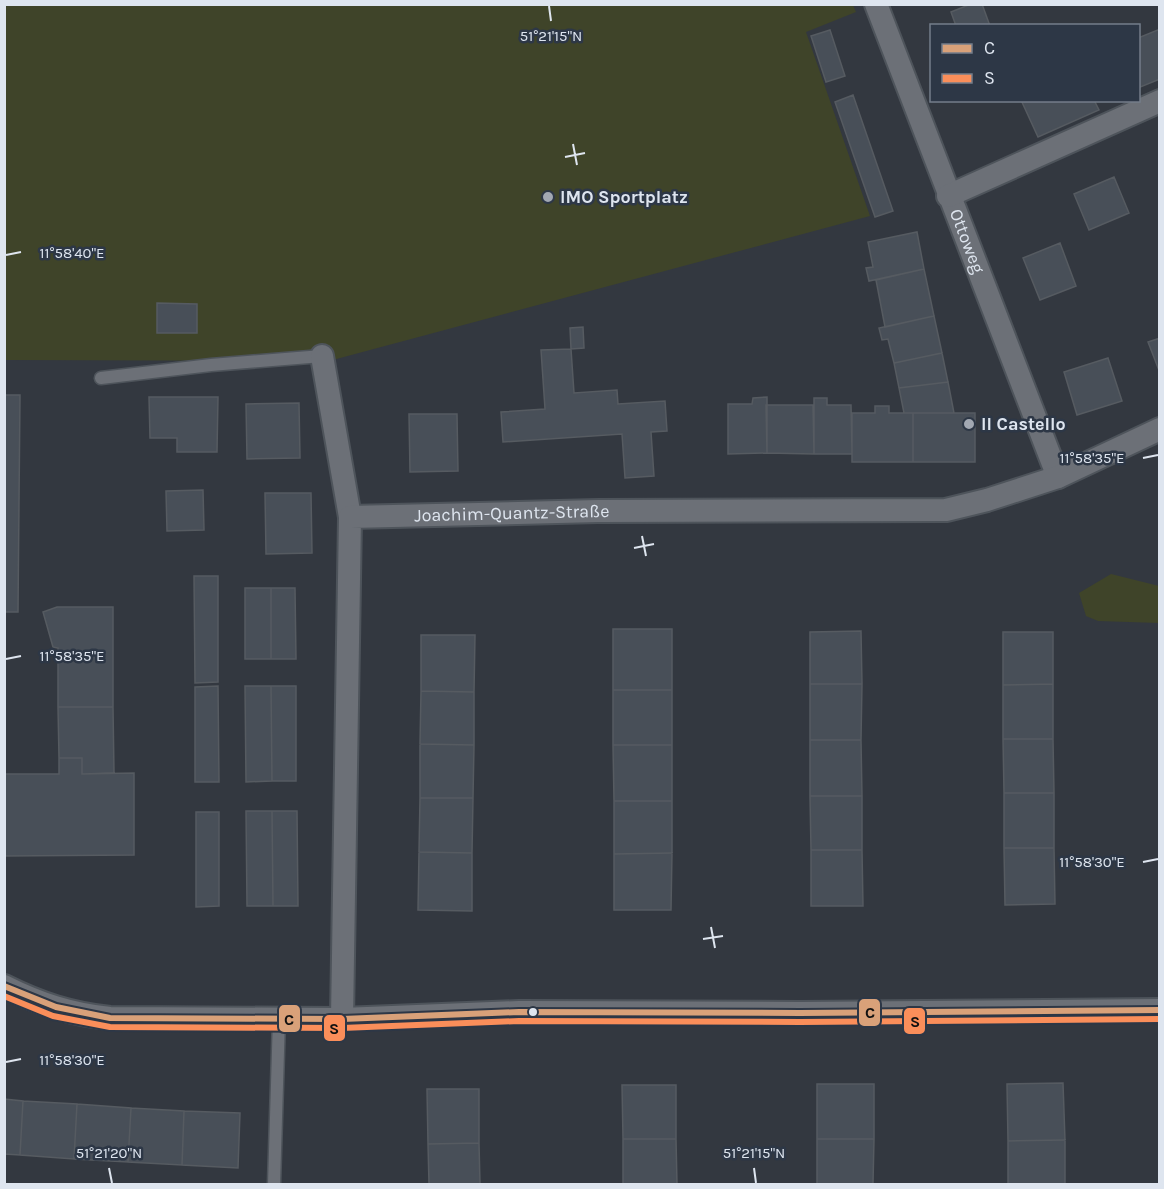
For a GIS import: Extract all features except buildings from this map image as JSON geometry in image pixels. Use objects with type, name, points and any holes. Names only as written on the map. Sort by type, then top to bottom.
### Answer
[{"type":"street","name":"Ottoweg","points":[[876,4],[1058,477]]},
{"type":"street","points":[[948,196],[1160,101]]},
{"type":"street","points":[[322,356],[350,517],[342,1018]]},
{"type":"street","name":"Joachim-Quantz-Straße","points":[[350,517],[621,511],[946,510],[987,500],[1058,477],[1160,429]]},
{"type":"street","points":[[4,986],[36,1001],[80,1015],[120,1018],[342,1018],[519,1012],[789,1013],[1160,1010]]},
{"type":"lane","points":[[101,378],[211,365],[322,356]]},
{"type":"lane","points":[[274,1185],[279,1018]]},
{"type":"green space","name":"IMO Sportplatz","points":[[5,5],[853,5],[856,12],[806,32],[870,216],[329,361],[5,360]]},
{"type":"green space","points":[[1111,574],[1159,586],[1159,623],[1098,621],[1086,616],[1079,593]]},
{"type":"transit line","name":"C","points":[[4,986],[56,1007],[110,1018],[342,1019],[519,1012],[800,1013],[1160,1010]]},
{"type":"transit line","name":"S","points":[[4,996],[53,1016],[110,1027],[342,1028],[519,1021],[800,1022],[1160,1019]]},
{"type":"place","name":"IMO Sportplatz","points":[[548,197]]},
{"type":"place","name":"Il Castello","points":[[969,424]]}]
